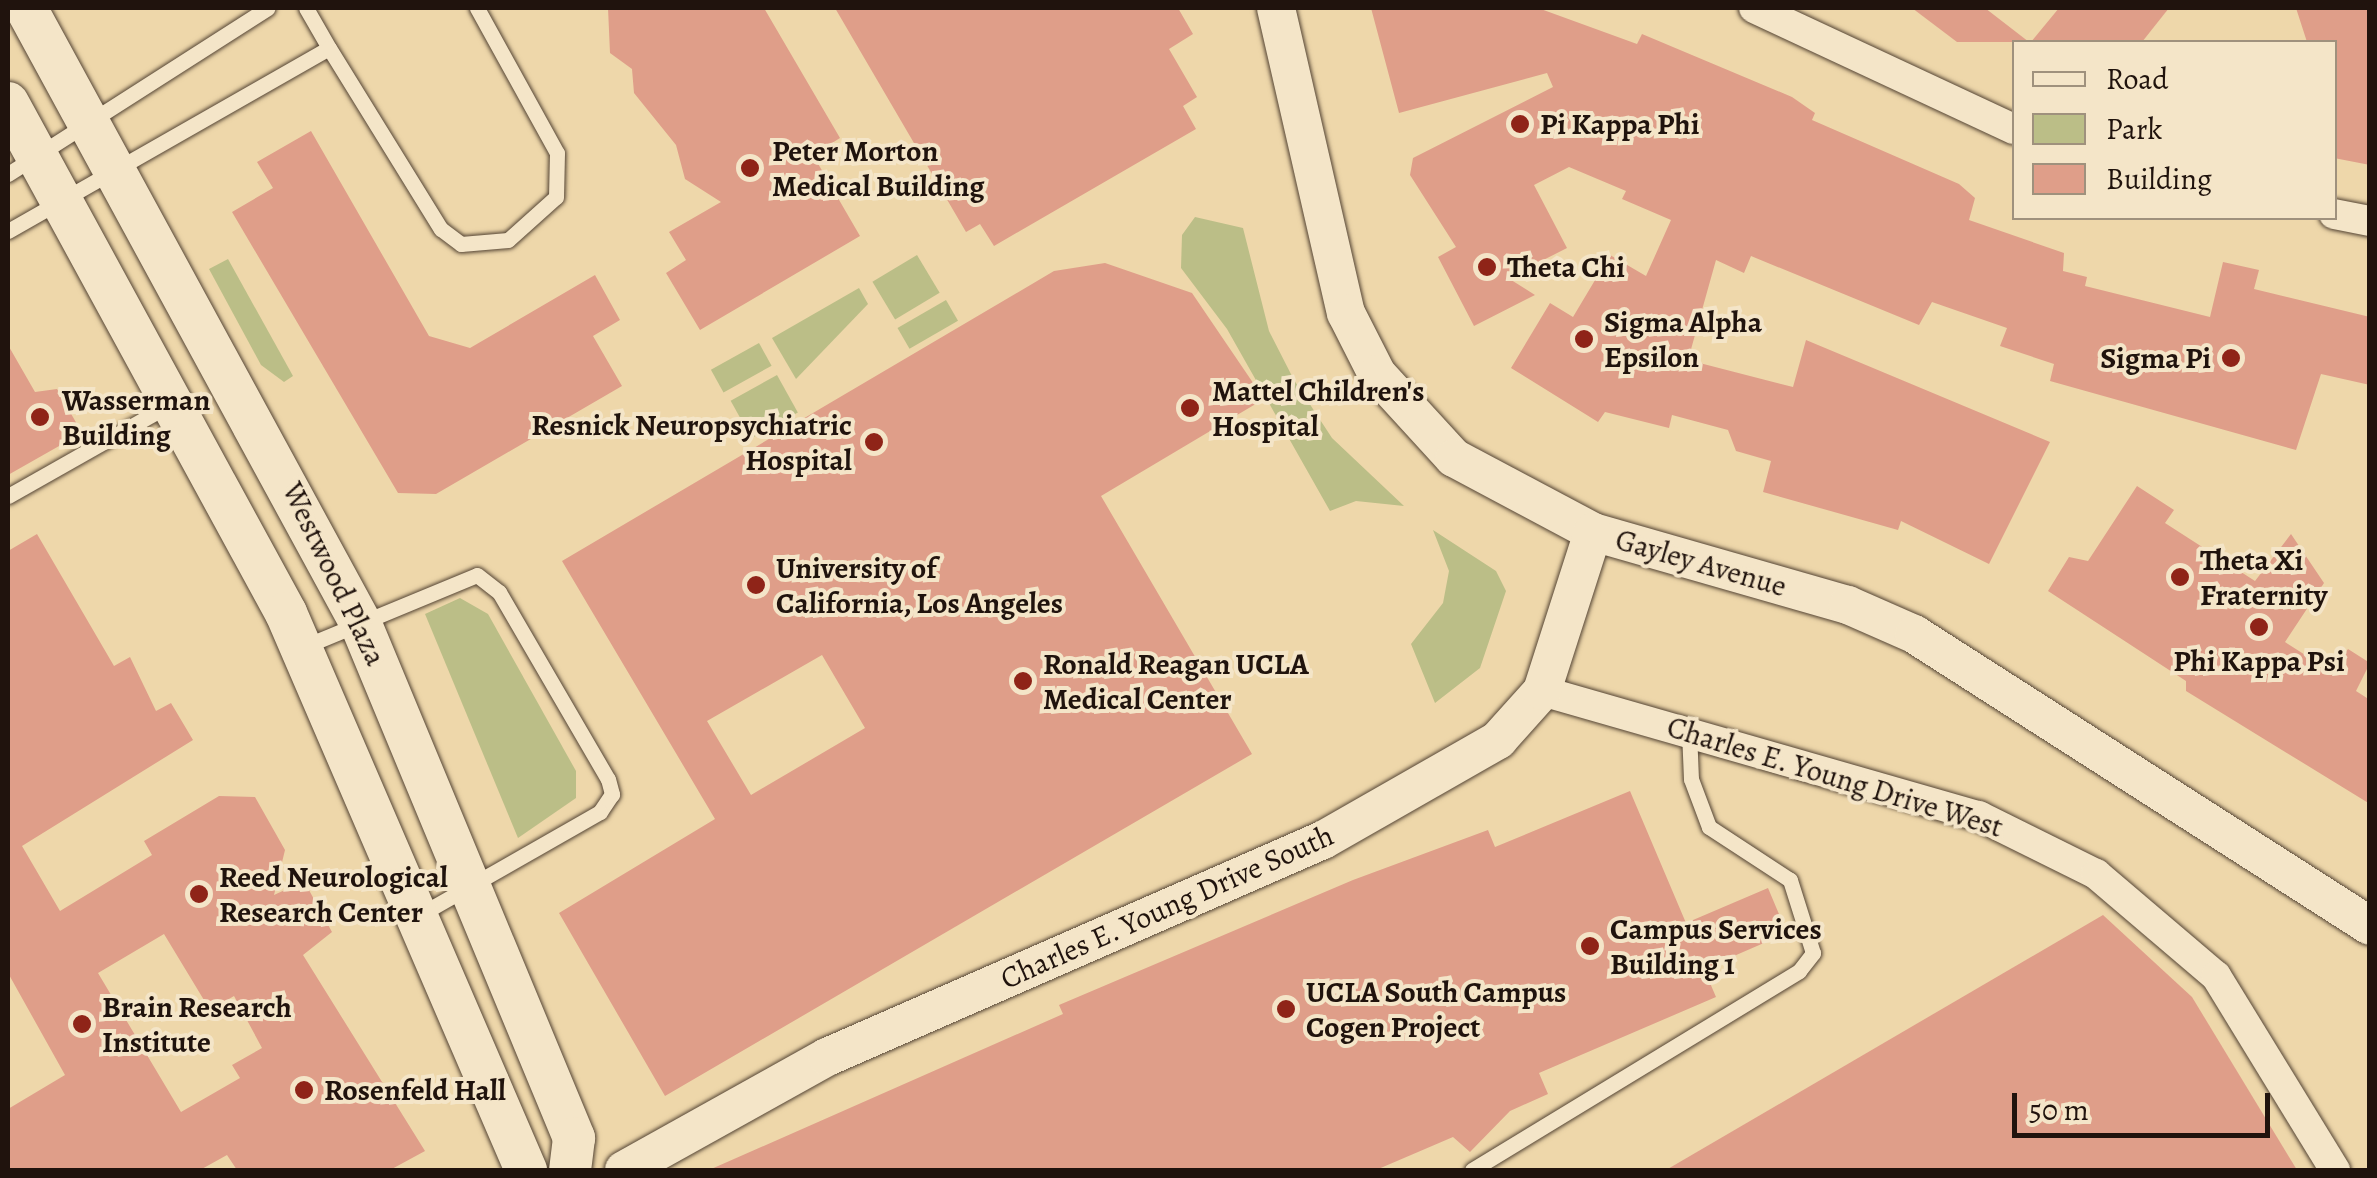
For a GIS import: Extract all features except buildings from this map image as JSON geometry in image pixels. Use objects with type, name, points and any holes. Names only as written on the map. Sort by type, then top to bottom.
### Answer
[{"type":"main road","name":"Westwood Plaza","points":[[26,8],[360,622],[574,1138],[570,1170]]},
{"type":"main road","name":"Westwood Plaza","points":[[8,104],[22,164],[62,202],[173,402],[300,648],[413,918],[526,1170]]},
{"type":"street","name":"Gayley Avenue","points":[[1276,8],[1332,269],[1377,374],[1454,458],[1593,532],[1848,605],[1914,634],[2370,926]]},
{"type":"street","points":[[1754,8],[2012,128]]},
{"type":"street","points":[[2337,215],[2370,222]]},
{"type":"street","name":"Charles E. Young Drive South","points":[[624,1170],[827,1057],[1391,804],[1498,740],[1542,691],[1593,532]]},
{"type":"street","name":"Charles E. Young Drive West","points":[[1542,691],[1979,816],[2096,874],[2216,976],[2335,1170]]},
{"type":"lane","points":[[22,164],[268,8]]},
{"type":"lane","points":[[306,8],[425,212],[461,244],[489,246],[544,216],[560,176],[550,136],[477,8]]},
{"type":"lane","points":[[8,231],[329,48]]},
{"type":"lane","points":[[8,496],[173,402]]},
{"type":"lane","points":[[300,648],[456,577],[490,582],[608,779],[612,794],[600,812],[471,890],[413,918]]},
{"type":"lane","points":[[1472,1170],[1799,971],[1812,953],[1790,880],[1709,826],[1691,779],[1689,731]]},
{"type":"green space","points":[[1195,217],[1243,228],[1269,331],[1294,380],[1332,438],[1404,506],[1356,501],[1330,511],[1227,329],[1181,268],[1182,235]]},
{"type":"green space","points":[[917,255],[940,293],[895,319],[872,282]]},
{"type":"green space","points":[[228,259],[293,376],[284,382],[261,365],[209,269]]},
{"type":"green space","points":[[859,288],[868,304],[796,379],[772,338]]},
{"type":"green space","points":[[946,300],[958,321],[910,349],[898,328]]},
{"type":"green space","points":[[759,343],[772,366],[724,392],[711,370]]},
{"type":"green space","points":[[777,375],[798,413],[751,438],[731,401]]},
{"type":"green space","points":[[1433,530],[1496,571],[1506,591],[1480,668],[1435,703],[1411,644],[1443,603],[1449,571]]},
{"type":"green space","points":[[460,598],[488,614],[576,771],[576,798],[518,838],[425,614]]},
{"type":"place","name":"Pi Kappa Phi","points":[[1520,124]]},
{"type":"place","name":"Peter Morton Medical Building","points":[[750,168]]},
{"type":"place","name":"Theta Chi","points":[[1487,267]]},
{"type":"place","name":"Sigma Alpha Epsilon","points":[[1584,339]]},
{"type":"place","name":"Sigma Pi","points":[[2231,358]]},
{"type":"place","name":"Mattel Children's Hospital","points":[[1190,408]]},
{"type":"place","name":"Wasserman Building","points":[[40,417]]},
{"type":"place","name":"Resnick Neuropsychiatric Hospital","points":[[874,442]]},
{"type":"place","name":"Theta Xi Fraternity","points":[[2180,577]]},
{"type":"place","name":"University of California, Los Angeles","points":[[756,585]]},
{"type":"place","name":"Phi Kappa Psi","points":[[2259,627]]},
{"type":"place","name":"Ronald Reagan UCLA Medical Center","points":[[1023,681]]},
{"type":"place","name":"Reed Neurological Research Center","points":[[199,894]]},
{"type":"place","name":"Campus Services Building 1","points":[[1590,946]]},
{"type":"place","name":"UCLA South Campus Cogen Project","points":[[1286,1009]]},
{"type":"place","name":"Brain Research Institute","points":[[82,1024]]},
{"type":"place","name":"Rosenfeld Hall","points":[[304,1090]]}]
